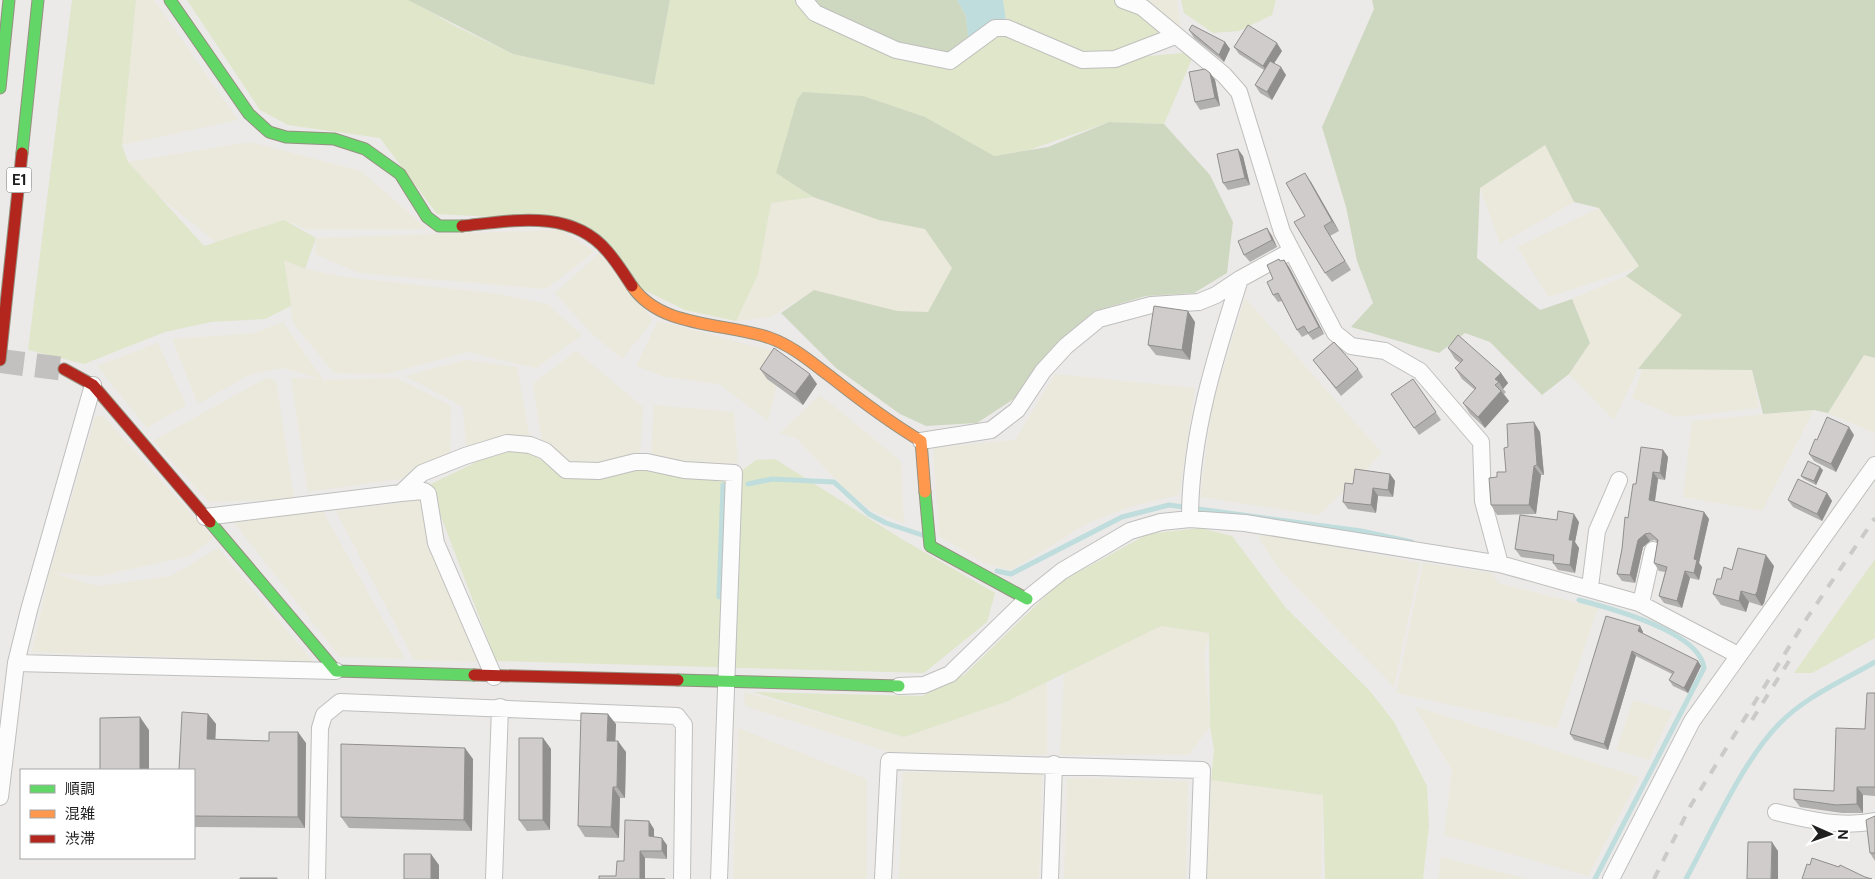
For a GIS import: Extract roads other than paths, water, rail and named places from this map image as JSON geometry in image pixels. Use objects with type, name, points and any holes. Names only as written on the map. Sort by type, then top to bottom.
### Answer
[{"type":"main road","points":[[0,88],[9,0]]},
{"type":"main road","name":"E1","points":[[0,360],[38,0]]},
{"type":"main road","points":[[170,0],[249,114],[268,132],[286,137],[334,139],[365,150],[400,174],[427,217],[439,226],[456,227],[523,220],[550,221],[572,225],[590,235],[607,250],[638,295],[662,313],[771,338],[796,352],[893,424],[921,441],[930,546],[1027,599]]},
{"type":"main road","points":[[64,369],[93,384],[336,671],[899,686]]},
{"type":"street","points":[[804,0],[815,13],[896,50],[950,61],[995,28],[1008,28],[1082,60],[1115,59],[1175,36]]},
{"type":"street","points":[[1123,0],[1142,7],[1224,75],[1239,92],[1282,232],[1335,333],[1351,346],[1385,351],[1420,370],[1481,442],[1483,501],[1499,559]]},
{"type":"street","points":[[921,441],[991,430],[1017,410],[1043,371],[1066,346],[1099,319],[1151,305],[1199,302],[1216,295],[1240,279],[1291,251]]},
{"type":"street","points":[[1190,518],[1189,486],[1209,377],[1240,279]]},
{"type":"street","points":[[0,797],[16,663],[93,384]]},
{"type":"street","points":[[401,493],[422,473],[507,442],[530,445],[545,451],[566,470],[598,471],[647,462],[684,470],[734,473],[719,879]]},
{"type":"street","points":[[1611,879],[1692,721],[1875,465]]},
{"type":"street","points":[[1590,587],[1597,531],[1619,480]]},
{"type":"street","points":[[205,517],[424,491],[428,494],[436,543],[494,676]]},
{"type":"street","points":[[899,686],[924,685],[950,674],[1027,599],[1062,571],[1130,531],[1161,522],[1190,518],[1245,523],[1499,559],[1640,604],[1738,655]]},
{"type":"street","points":[[1640,604],[1653,550]]},
{"type":"street","points":[[16,663],[336,671]]},
{"type":"street","points":[[318,879],[320,728],[324,715],[340,702],[500,707],[677,716],[684,725],[682,879]]},
{"type":"street","points":[[494,879],[500,707]]},
{"type":"street","points":[[883,879],[889,760],[1202,770],[1198,879]]},
{"type":"street","points":[[1050,879],[1054,764]]},
{"type":"street","points":[[1776,812],[1814,821],[1859,824],[1875,821]]},
{"type":"water","points":[[957,0],[1003,0],[1006,21],[969,47],[966,16]]},
{"type":"waterway","points":[[748,484],[772,479],[834,482],[869,514],[886,523],[922,535]]},
{"type":"waterway","points":[[719,597],[723,485]]},
{"type":"waterway","points":[[997,571],[1011,574],[1122,517],[1169,505],[1361,531],[1412,542]]},
{"type":"waterway","points":[[1579,600],[1631,616],[1671,633],[1687,643],[1699,655],[1704,668],[1595,879]]},
{"type":"waterway","points":[[1686,879],[1740,777],[1765,740],[1789,714],[1800,706],[1875,662]]},
{"type":"tunnel","points":[[0,361],[64,369]]},
{"type":"railway","points":[[1654,879],[1691,805],[1807,618],[1875,518]]},
{"type":"railway","points":[[1752,720],[1789,661]]}]
